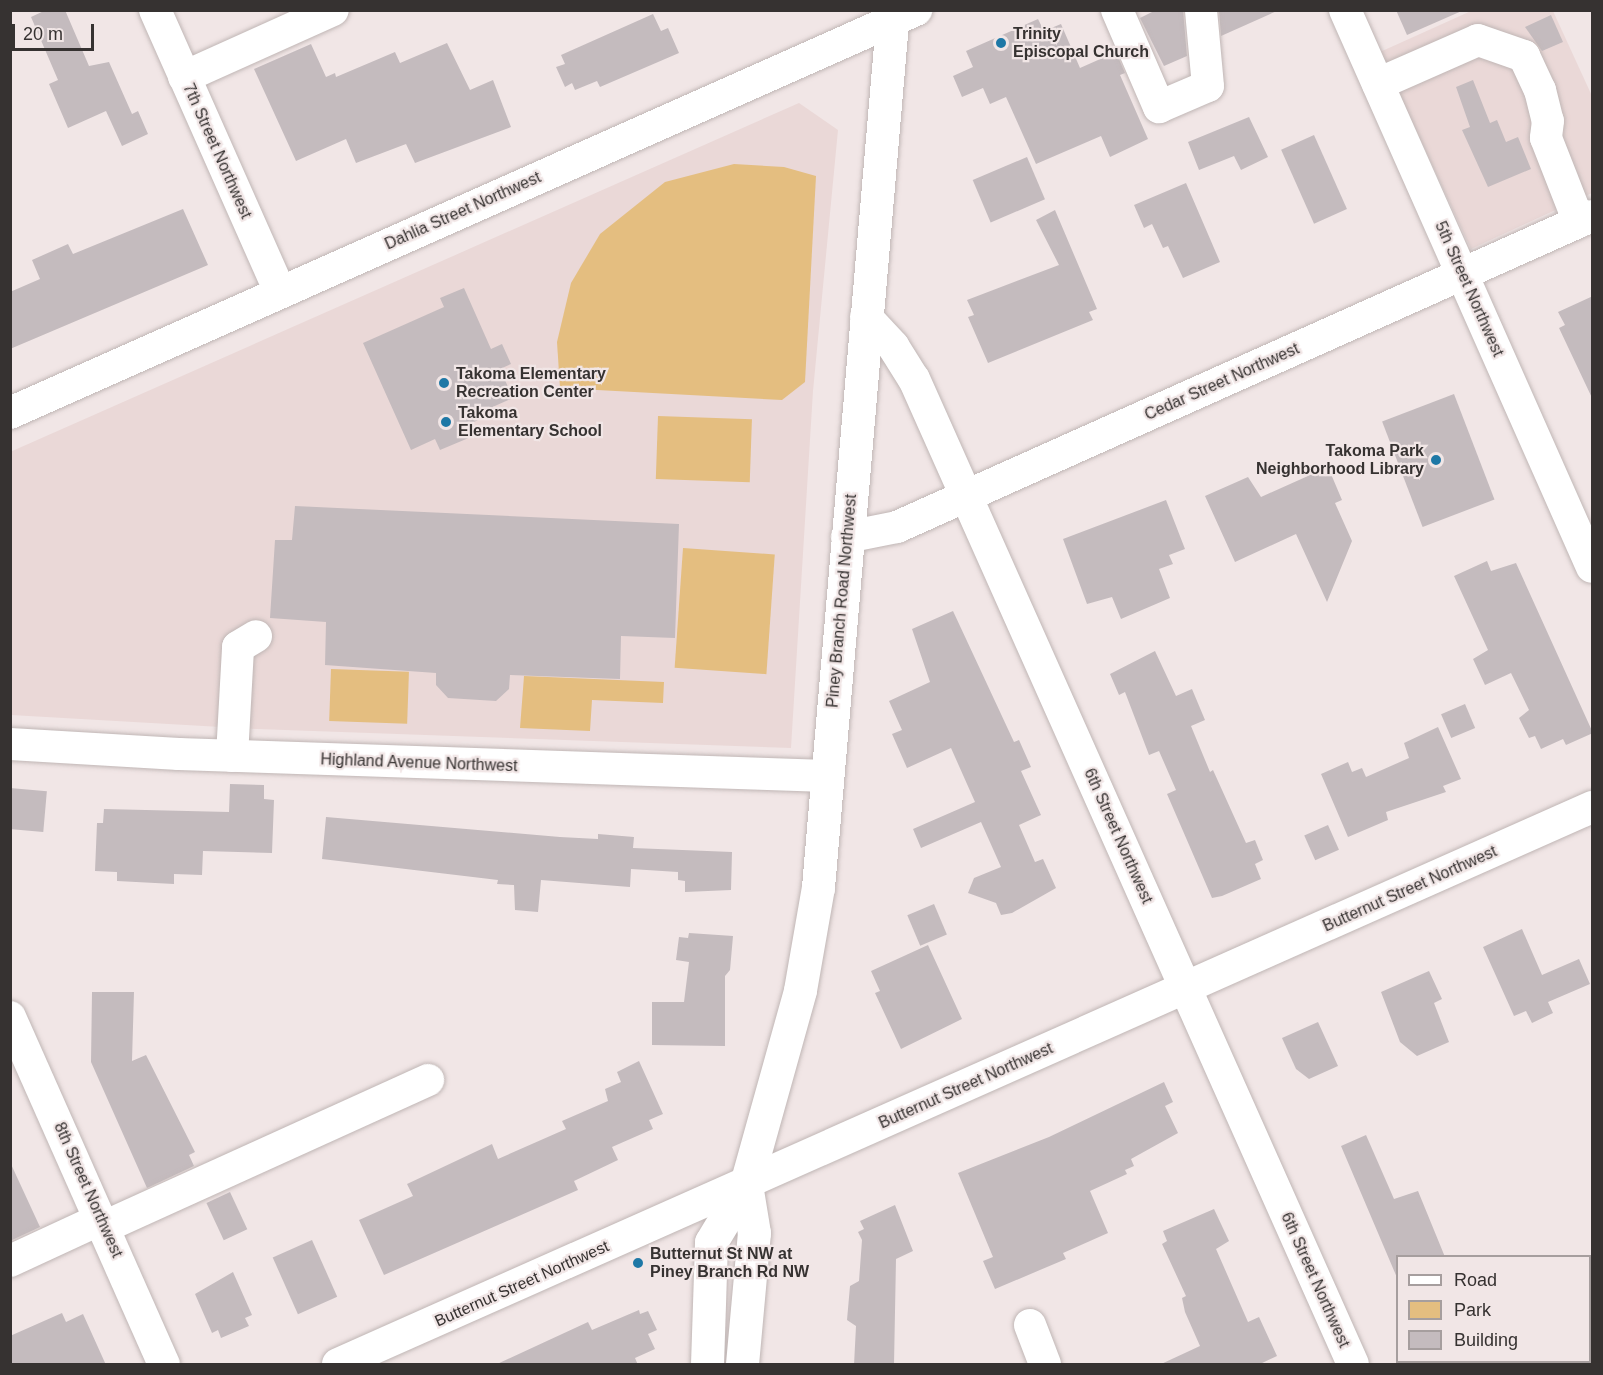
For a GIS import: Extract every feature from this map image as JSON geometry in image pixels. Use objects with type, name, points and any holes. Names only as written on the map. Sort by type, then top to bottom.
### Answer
[{"type":"main road","name":"Piney Branch Road Northwest","points":[[707,1365],[711,1242],[746,1184],[807,955],[827,776],[866,317],[901,14]]},
{"type":"main road","name":"Piney Branch Road Northwest","points":[[742,1365],[754,1233],[746,1184]]},
{"type":"street","name":"7th Street Northwest","points":[[155,10],[280,292]]},
{"type":"street","points":[[184,77],[333,10]]},
{"type":"street","points":[[1117,10],[1160,106],[1208,86],[1201,10]]},
{"type":"street","name":"5th Street Northwest","points":[[1345,10],[1593,567]]},
{"type":"street","name":"Dahlia Street Northwest","points":[[10,413],[901,14]]},
{"type":"street","points":[[1378,84],[1478,40],[1524,57],[1543,100],[1546,138],[1586,219]]},
{"type":"street","name":"Cedar Street Northwest","points":[[847,537],[897,527],[966,496],[1468,287],[1586,219]]},
{"type":"street","name":"6th Street Northwest","points":[[866,317],[910,372],[1353,1365]]},
{"type":"street","points":[[232,756],[238,647],[256,636]]},
{"type":"street","name":"Highland Avenue Northwest","points":[[10,744],[232,756],[827,776]]},
{"type":"street","name":"Butternut Street Northwest","points":[[338,1365],[1593,807]]},
{"type":"street","name":"8th Street Northwest","points":[[10,1017],[164,1365]]},
{"type":"street","points":[[10,1261],[103,1223],[428,1080]]},
{"type":"street","points":[[1030,1325],[1046,1365]]},
{"type":"shaded area","points":[[1471,11],[1553,11],[1592,96],[1592,193],[1471,249],[1380,52]]},
{"type":"shaded area","name":"Takoma Elementary School","points":[[799,103],[838,130],[813,391],[791,748],[257,729],[11,715],[10,452]]},
{"type":"green space","points":[[734,164],[784,167],[816,176],[805,382],[782,400],[560,388],[557,342],[571,283],[600,234],[665,182]]},
{"type":"green space","points":[[658,416],[752,419],[750,482],[656,479]]},
{"type":"green space","points":[[683,548],[775,554],[766,674],[675,668]]},
{"type":"green space","points":[[331,669],[409,672],[407,724],[329,721]]},
{"type":"green space","points":[[524,676],[664,682],[663,703],[592,700],[590,731],[520,728]]},
{"type":"building","points":[[46,10],[65,10],[89,66],[109,62],[132,114],[138,111],[148,134],[122,146],[106,111],[68,128],[49,84],[58,80],[31,17]]},
{"type":"building","points":[[1156,10],[1183,10],[1187,56],[1164,66],[1140,18]]},
{"type":"building","points":[[1219,10],[1279,10],[1221,36]]},
{"type":"building","points":[[1396,10],[1464,10],[1407,35]]},
{"type":"building","points":[[653,14],[661,31],[668,28],[679,53],[600,87],[597,81],[575,90],[572,83],[565,87],[556,67],[565,64],[561,55]]},
{"type":"building","points":[[1551,15],[1563,42],[1542,51],[1525,27]]},
{"type":"building","points":[[1038,19],[1044,31],[1061,24],[1080,68],[1116,52],[1125,73],[1120,75],[1148,139],[1110,157],[1101,136],[1036,164],[1006,97],[990,104],[983,88],[962,97],[953,76],[973,67],[966,51]]},
{"type":"building","points":[[447,43],[470,90],[493,80],[511,127],[415,163],[406,144],[356,163],[346,139],[296,161],[254,69],[311,44],[326,77],[335,73],[336,77],[395,52],[400,63]]},
{"type":"building","points":[[1473,80],[1490,123],[1497,120],[1506,142],[1518,137],[1531,169],[1488,187],[1462,130],[1470,127],[1456,87]]},
{"type":"building","points":[[1249,117],[1268,157],[1241,170],[1234,156],[1199,170],[1188,142]]},
{"type":"building","points":[[1314,135],[1347,209],[1314,224],[1281,150]]},
{"type":"building","points":[[1027,157],[1045,199],[991,222],[973,180]]},
{"type":"building","points":[[1186,183],[1220,262],[1183,278],[1168,246],[1163,248],[1152,224],[1144,228],[1134,205]]},
{"type":"building","points":[[183,209],[208,265],[10,349],[10,292],[40,279],[32,260],[68,244],[73,254]]},
{"type":"building","points":[[1055,210],[1097,309],[1089,312],[1093,320],[988,363],[968,317],[974,315],[967,300],[1059,265],[1036,220]]},
{"type":"building","name":"Takoma Elementary Recreation Center","points":[[464,288],[491,349],[502,344],[511,364],[500,369],[513,398],[479,413],[482,418],[466,426],[471,437],[440,450],[435,439],[411,450],[363,343],[444,307],[440,298]]},
{"type":"building","points":[[1593,296],[1593,400],[1559,328],[1565,325],[1558,312]]},
{"type":"building","name":"Takoma Park Neighborhood Library","points":[[1454,394],[1494,499],[1423,527],[1382,422]]},
{"type":"building","points":[[1328,467],[1342,500],[1335,503],[1352,541],[1327,602],[1296,534],[1235,562],[1205,496],[1248,477],[1261,497]]},
{"type":"building","points":[[1166,500],[1185,549],[1169,555],[1173,564],[1159,569],[1170,598],[1121,619],[1112,597],[1087,604],[1063,539]]},
{"type":"building","points":[[295,506],[679,524],[675,638],[621,636],[620,679],[510,675],[509,689],[496,701],[448,698],[436,685],[436,673],[325,665],[326,622],[270,618],[275,540],[292,540]]},
{"type":"building","points":[[1487,561],[1491,571],[1516,563],[1593,733],[1566,745],[1563,739],[1541,749],[1535,736],[1529,738],[1519,718],[1529,710],[1511,673],[1485,685],[1473,659],[1488,650],[1454,576]]},
{"type":"building","points":[[953,611],[1014,742],[1019,740],[1031,767],[1021,771],[1041,815],[1019,825],[1035,862],[1043,859],[1056,888],[1012,913],[1001,915],[996,903],[968,893],[974,878],[1001,867],[981,822],[921,848],[913,829],[975,802],[951,748],[907,768],[892,734],[902,730],[889,701],[930,682],[912,629]]},
{"type":"building","points":[[1155,651],[1176,696],[1192,689],[1205,720],[1191,726],[1210,772],[1213,770],[1246,843],[1255,840],[1263,860],[1255,864],[1261,879],[1222,896],[1212,898],[1167,794],[1176,790],[1159,751],[1149,755],[1125,692],[1119,695],[1110,674]]},
{"type":"building","points":[[1465,704],[1475,728],[1451,738],[1441,714]]},
{"type":"building","points":[[1438,727],[1461,779],[1443,786],[1446,792],[1386,812],[1388,820],[1348,837],[1321,774],[1348,762],[1352,772],[1362,768],[1366,777],[1409,758],[1404,743]]},
{"type":"building","points":[[230,784],[264,785],[264,799],[274,800],[272,853],[203,851],[202,875],[174,874],[174,884],[117,881],[117,872],[95,871],[97,823],[103,823],[104,809],[229,812]]},
{"type":"building","points":[[10,788],[47,791],[43,832],[10,829]]},
{"type":"building","points":[[326,817],[560,837],[598,839],[598,834],[634,837],[633,848],[732,852],[731,890],[685,892],[685,881],[678,880],[678,872],[631,869],[630,887],[541,880],[538,912],[515,910],[514,885],[497,884],[498,880],[322,859]]},
{"type":"building","points":[[1328,825],[1339,850],[1315,860],[1304,836]]},
{"type":"building","points":[[934,904],[947,934],[920,946],[907,915]]},
{"type":"building","points":[[1522,929],[1542,975],[1579,959],[1590,984],[1548,1002],[1553,1013],[1532,1023],[1526,1011],[1514,1016],[1483,947]]},
{"type":"building","points":[[689,933],[733,936],[730,970],[725,976],[725,1046],[652,1045],[652,1002],[684,1002],[689,962],[676,960],[679,937],[688,938]]},
{"type":"building","points":[[928,945],[962,1019],[901,1049],[875,993],[880,991],[871,971]]},
{"type":"building","points":[[1429,971],[1442,999],[1434,1003],[1449,1042],[1417,1056],[1400,1042],[1381,992]]},
{"type":"building","points":[[92,992],[134,992],[132,1061],[146,1055],[195,1152],[189,1155],[194,1166],[147,1188],[91,1062]]},
{"type":"building","points":[[1318,1022],[1338,1066],[1309,1079],[1296,1069],[1282,1038]]},
{"type":"building","points":[[639,1061],[663,1114],[649,1120],[653,1129],[612,1147],[618,1160],[574,1181],[578,1190],[384,1275],[359,1220],[413,1196],[407,1184],[492,1144],[498,1159],[566,1129],[562,1121],[608,1101],[605,1089],[621,1082],[617,1072]]},
{"type":"building","points":[[1164,1082],[1173,1102],[1165,1106],[1178,1133],[1131,1159],[1134,1166],[1125,1170],[1127,1174],[1090,1191],[1108,1233],[1063,1253],[1066,1259],[995,1289],[983,1261],[993,1257],[958,1173],[1049,1137]]},
{"type":"building","points":[[1366,1135],[1394,1199],[1418,1191],[1444,1255],[1396,1255],[1396,1275],[1341,1146]]},
{"type":"building","points":[[10,1162],[40,1227],[10,1241]]},
{"type":"building","points":[[230,1192],[247,1229],[224,1240],[206,1203]]},
{"type":"building","points":[[895,1205],[913,1251],[896,1259],[894,1365],[854,1365],[856,1326],[847,1320],[850,1286],[859,1281],[862,1240],[858,1232],[864,1229],[860,1221]]},
{"type":"building","points":[[1214,1209],[1229,1241],[1216,1249],[1248,1322],[1259,1317],[1277,1356],[1258,1365],[1159,1365],[1200,1346],[1185,1312],[1182,1298],[1186,1296],[1162,1244],[1167,1241],[1163,1231]]},
{"type":"building","points":[[312,1240],[337,1297],[298,1314],[273,1257]]},
{"type":"building","points":[[233,1272],[252,1315],[245,1318],[249,1326],[221,1338],[218,1330],[212,1333],[195,1294]]},
{"type":"building","points":[[639,1310],[640,1314],[648,1311],[657,1330],[648,1334],[655,1349],[635,1358],[638,1365],[495,1365],[588,1322],[592,1330]]},
{"type":"building","points":[[62,1313],[66,1322],[83,1314],[106,1365],[10,1365],[10,1336]]},
{"type":"place","name":"Trinity Episcopal Church","points":[[1001,43]]},
{"type":"place","name":"Takoma Elementary Recreation Center","points":[[444,383]]},
{"type":"place","name":"Takoma Elementary School","points":[[446,422]]},
{"type":"place","name":"Takoma Park Neighborhood Library","points":[[1436,460]]},
{"type":"place","name":"Butternut St NW at Piney Branch Rd NW","points":[[638,1263]]}]
